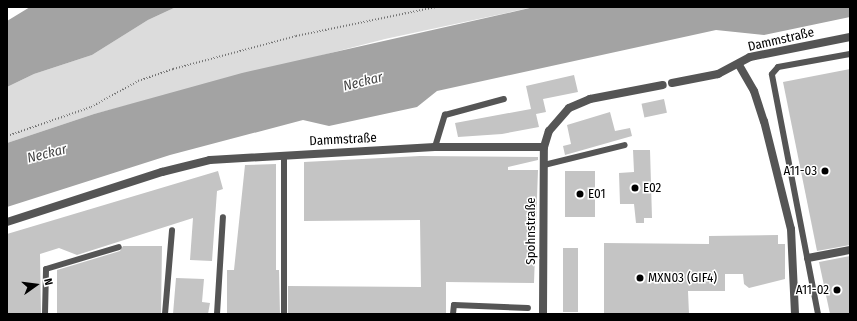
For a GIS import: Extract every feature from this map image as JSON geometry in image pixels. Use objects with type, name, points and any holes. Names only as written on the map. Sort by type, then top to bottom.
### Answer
[{"type":"street","name":"Dammstraße","points":[[672,83],[718,74],[739,65],[750,57],[850,37]]},
{"type":"street","points":[[739,65],[754,91],[764,121],[791,229],[795,314]]},
{"type":"street","points":[[544,147],[549,131],[569,108],[590,99],[663,85]]},
{"type":"street","name":"Dammstraße","points":[[7,222],[190,164],[210,160],[435,147],[544,147]]},
{"type":"street","name":"Spohnstraße","points":[[543,314],[544,147]]},
{"type":"street","points":[[808,258],[850,250]]},
{"type":"lane","points":[[818,314],[772,74],[778,68],[850,54]]},
{"type":"lane","points":[[435,147],[445,115],[504,99]]},
{"type":"lane","points":[[544,165],[625,145]]},
{"type":"lane","points":[[284,155],[284,314]]},
{"type":"lane","points":[[217,314],[223,217]]},
{"type":"lane","points":[[165,314],[172,230]]},
{"type":"lane","points":[[45,314],[46,269],[119,247]]},
{"type":"lane","points":[[454,314],[454,305],[528,308]]},
{"type":"path","points":[[7,136],[90,107],[138,81],[173,69],[296,36],[436,7]]},
{"type":"shaded area","points":[[176,7],[534,7],[385,39],[94,114],[7,143],[7,87],[34,74],[92,55],[148,20]]},
{"type":"water","points":[[30,7],[176,7],[148,20],[92,55],[34,74],[7,87],[7,21]]},
{"type":"water","name":"Neckar","points":[[534,7],[850,7],[850,17],[764,35],[716,30],[437,91],[417,107],[329,126],[303,120],[170,155],[7,207],[7,143],[94,114],[242,73]]},
{"type":"building","name":"A11-03","points":[[850,69],[850,245],[817,251],[783,82]]},
{"type":"building","points":[[574,75],[578,92],[543,99],[546,112],[536,114],[539,127],[502,134],[458,137],[455,123],[531,109],[526,86]]},
{"type":"building","points":[[664,99],[667,113],[644,117],[642,104]]},
{"type":"building","points":[[610,112],[615,131],[630,128],[632,136],[565,155],[563,146],[571,144],[567,125]]},
{"type":"building","name":"E02","points":[[633,150],[650,150],[652,218],[644,218],[644,223],[636,223],[634,204],[620,204],[619,173],[634,172]]},
{"type":"building","points":[[420,156],[538,157],[538,160],[508,167],[508,170],[538,170],[534,283],[446,282],[446,314],[288,314],[288,286],[421,287],[420,220],[304,221],[304,162]]},
{"type":"building","points":[[276,164],[276,270],[279,270],[280,314],[227,314],[227,270],[234,270],[245,165]]},
{"type":"building","points":[[218,171],[223,189],[217,191],[212,261],[190,260],[193,218],[77,255],[59,248],[40,254],[41,314],[7,314],[7,234]]},
{"type":"building","name":"E01","points":[[565,171],[595,171],[595,217],[565,217]]},
{"type":"building","points":[[778,235],[778,244],[785,244],[785,279],[749,288],[744,284],[743,274],[725,274],[725,291],[688,291],[689,314],[604,314],[604,243],[709,244],[709,236]]},
{"type":"building","points":[[123,246],[162,246],[161,314],[57,314],[57,270],[120,251]]},
{"type":"building","points":[[563,248],[578,248],[578,312],[563,312]]},
{"type":"building","name":"A11-02","points":[[850,256],[850,314],[830,314],[819,262]]},
{"type":"building","points":[[176,278],[204,279],[202,302],[210,303],[208,314],[173,314]]},
{"type":"place","name":"A11-03","points":[[825,171]]},
{"type":"place","name":"E02","points":[[635,188]]},
{"type":"place","name":"E01","points":[[580,194]]},
{"type":"place","name":"MXN03 (GIF4)","points":[[640,278]]},
{"type":"place","name":"A11-02","points":[[837,290]]}]
